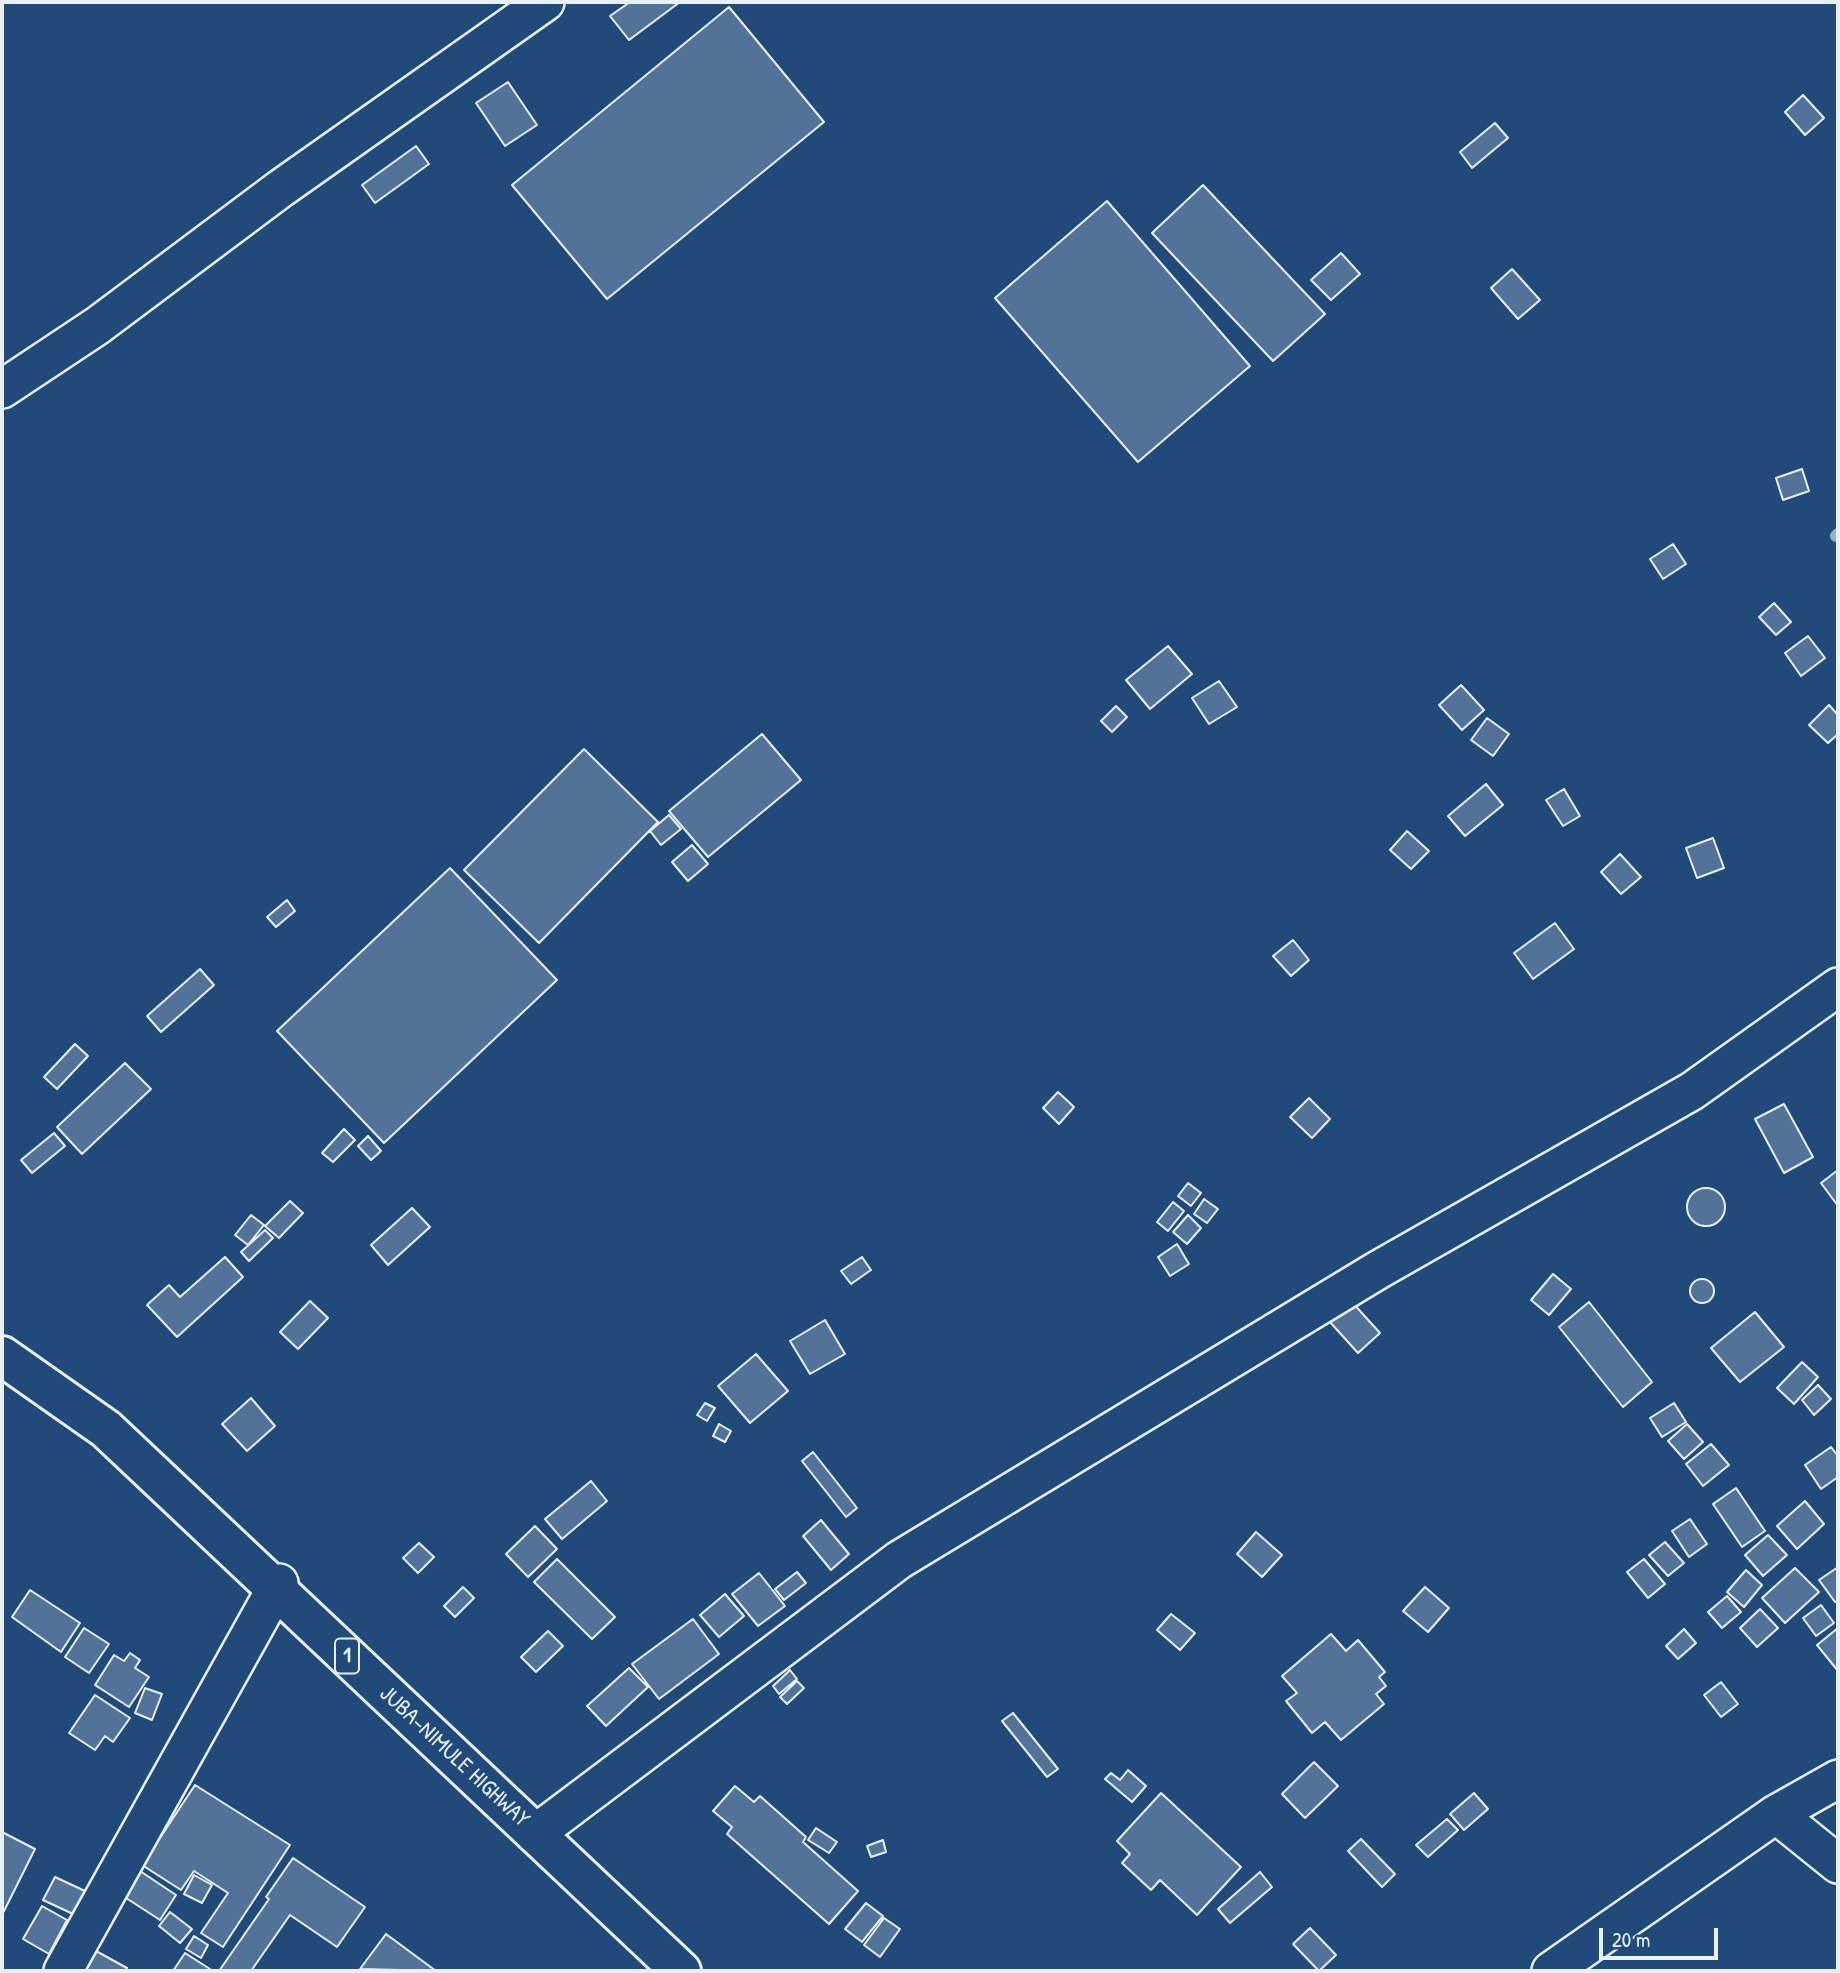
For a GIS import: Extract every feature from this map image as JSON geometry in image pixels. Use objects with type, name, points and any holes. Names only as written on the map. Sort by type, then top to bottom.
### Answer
[{"type":"main road","name":"JUBA–NIMULE HIGHWAY","points":[[2,1356],[106,1429],[681,1971]]},
{"type":"street","points":[[2,389],[97,326],[280,189],[545,2]]},
{"type":"street","points":[[536,1834],[899,1560],[1378,1270],[1692,1091],[1838,988]]},
{"type":"street","points":[[63,1971],[279,1583]]},
{"type":"street","points":[[1551,1971],[1776,1814],[1838,1779]]},
{"type":"street","points":[[1776,1814],[1838,1864]]},
{"type":"building","points":[[630,2],[680,2],[629,40],[610,16]]},
{"type":"building","points":[[729,7],[824,122],[607,299],[512,185]]},
{"type":"building","points":[[508,82],[537,125],[505,146],[476,103]]},
{"type":"building","points":[[1803,95],[1824,118],[1805,135],[1785,112]]},
{"type":"building","points":[[1495,123],[1508,138],[1472,168],[1460,152]]},
{"type":"building","points":[[416,146],[429,164],[375,203],[362,185]]},
{"type":"building","points":[[1203,185],[1325,314],[1273,361],[1152,233]]},
{"type":"building","points":[[1107,201],[1250,366],[1138,462],[995,298]]},
{"type":"building","points":[[1341,253],[1360,274],[1331,300],[1311,280]]},
{"type":"building","points":[[1512,269],[1540,300],[1518,319],[1491,288]]},
{"type":"building","points":[[1802,469],[1809,491],[1783,500],[1776,478]]},
{"type":"building","points":[[1673,544],[1686,564],[1663,579],[1650,559]]},
{"type":"building","points":[[1774,603],[1791,622],[1776,635],[1759,617]]},
{"type":"building","points":[[1808,636],[1825,658],[1801,676],[1785,653]]},
{"type":"building","points":[[1168,646],[1192,674],[1150,709],[1126,680]]},
{"type":"building","points":[[1219,681],[1237,707],[1209,724],[1192,698]]},
{"type":"building","points":[[1461,685],[1484,710],[1462,730],[1439,705]]},
{"type":"building","points":[[1829,705],[1838,715],[1838,734],[1828,743],[1809,725]]},
{"type":"building","points":[[1116,706],[1127,717],[1112,732],[1101,721]]},
{"type":"building","points":[[1487,718],[1509,734],[1493,756],[1471,740]]},
{"type":"building","points":[[762,734],[801,780],[708,857],[669,811]]},
{"type":"building","points":[[584,749],[658,822],[539,943],[464,870]]},
{"type":"building","points":[[1486,784],[1503,805],[1465,836],[1448,816]]},
{"type":"building","points":[[1564,789],[1580,816],[1563,826],[1546,800]]},
{"type":"building","points":[[669,815],[681,829],[661,845],[650,831]]},
{"type":"building","points":[[1407,831],[1429,851],[1411,869],[1390,850]]},
{"type":"building","points":[[1713,838],[1724,868],[1697,878],[1686,848]]},
{"type":"building","points":[[692,845],[708,864],[688,881],[672,862]]},
{"type":"building","points":[[1620,854],[1641,877],[1621,894],[1601,872]]},
{"type":"building","points":[[450,868],[557,980],[384,1143],[277,1031]]},
{"type":"building","points":[[287,900],[295,911],[276,927],[267,917]]},
{"type":"building","points":[[1555,923],[1574,949],[1533,979],[1514,953]]},
{"type":"building","points":[[1293,940],[1309,960],[1291,976],[1273,956]]},
{"type":"building","points":[[200,969],[214,985],[161,1032],[147,1016]]},
{"type":"building","points":[[75,1044],[88,1056],[57,1089],[44,1077]]},
{"type":"building","points":[[125,1063],[151,1089],[82,1154],[57,1127]]},
{"type":"building","points":[[1058,1092],[1074,1107],[1059,1124],[1043,1108]]},
{"type":"building","points":[[1309,1098],[1330,1119],[1312,1138],[1290,1117]]},
{"type":"building","points":[[1784,1104],[1813,1157],[1784,1173],[1755,1119]]},
{"type":"building","points":[[344,1129],[355,1140],[333,1162],[322,1153]]},
{"type":"building","points":[[54,1133],[65,1146],[32,1173],[21,1160]]},
{"type":"building","points":[[368,1136],[381,1151],[371,1160],[358,1146]]},
{"type":"building","points":[[1838,1170],[1838,1206],[1821,1183]]},
{"type":"building","points":[[1188,1183],[1201,1193],[1191,1206],[1178,1196]]},
{"type":"building","points":[[1706,1188],[1719,1194],[1725,1207],[1719,1220],[1706,1226],[1693,1220],[1687,1207],[1693,1194]]},
{"type":"building","points":[[1204,1199],[1218,1209],[1207,1223],[1194,1214]]},
{"type":"building","points":[[290,1201],[303,1213],[279,1238],[265,1226]]},
{"type":"building","points":[[1173,1202],[1184,1211],[1168,1231],[1157,1222]]},
{"type":"building","points":[[412,1208],[430,1227],[388,1265],[371,1245]]},
{"type":"building","points":[[251,1215],[264,1225],[248,1245],[235,1235]]},
{"type":"building","points":[[1188,1215],[1201,1228],[1187,1244],[1173,1232]]},
{"type":"building","points":[[265,1230],[273,1238],[249,1261],[241,1252]]},
{"type":"building","points":[[1177,1244],[1189,1264],[1170,1276],[1158,1257]]},
{"type":"building","points":[[225,1257],[243,1277],[177,1337],[147,1305],[169,1285],[180,1297]]},
{"type":"building","points":[[862,1257],[871,1270],[851,1284],[841,1271]]},
{"type":"building","points":[[1553,1274],[1571,1289],[1549,1315],[1531,1300]]},
{"type":"building","points":[[1702,1279],[1713,1286],[1714,1291],[1707,1302],[1702,1303],[1691,1296],[1690,1291],[1697,1280]]},
{"type":"building","points":[[310,1301],[328,1318],[298,1349],[280,1332]]},
{"type":"building","points":[[1351,1301],[1380,1333],[1358,1353],[1329,1321]]},
{"type":"building","points":[[1589,1302],[1652,1382],[1623,1407],[1559,1327]]},
{"type":"building","points":[[1755,1312],[1784,1347],[1740,1382],[1711,1348]]},
{"type":"building","points":[[825,1320],[845,1354],[810,1374],[790,1341]]},
{"type":"building","points":[[756,1354],[788,1391],[750,1423],[718,1386]]},
{"type":"building","points":[[1802,1362],[1818,1377],[1794,1404],[1777,1388]]},
{"type":"building","points":[[1818,1385],[1831,1399],[1814,1415],[1802,1400]]},
{"type":"building","points":[[251,1398],[275,1426],[247,1451],[222,1424]]},
{"type":"building","points":[[705,1403],[715,1408],[707,1421],[697,1415]]},
{"type":"building","points":[[1674,1403],[1686,1422],[1662,1437],[1650,1418]]},
{"type":"building","points":[[719,1424],[731,1431],[725,1442],[713,1436]]},
{"type":"building","points":[[1687,1424],[1703,1442],[1684,1459],[1668,1441]]},
{"type":"building","points":[[1711,1444],[1729,1465],[1703,1486],[1686,1464]]},
{"type":"building","points":[[1831,1447],[1838,1456],[1838,1477],[1821,1489],[1805,1465]]},
{"type":"building","points":[[813,1452],[857,1508],[846,1517],[802,1461]]},
{"type":"building","points":[[591,1481],[607,1501],[562,1539],[545,1519]]},
{"type":"building","points":[[1736,1488],[1765,1531],[1742,1547],[1713,1504]]},
{"type":"building","points":[[1805,1501],[1824,1524],[1797,1549],[1777,1526]]},
{"type":"building","points":[[1690,1519],[1707,1544],[1689,1557],[1672,1531]]},
{"type":"building","points":[[821,1520],[849,1554],[831,1570],[803,1536]]},
{"type":"building","points":[[535,1526],[557,1549],[528,1577],[506,1554]]},
{"type":"building","points":[[1256,1532],[1282,1555],[1262,1577],[1237,1554]]},
{"type":"building","points":[[1768,1535],[1787,1555],[1763,1576],[1745,1555]]},
{"type":"building","points":[[1665,1542],[1684,1563],[1668,1576],[1649,1555]]},
{"type":"building","points":[[419,1543],[434,1557],[418,1573],[403,1558]]},
{"type":"building","points":[[557,1559],[615,1617],[592,1639],[534,1582]]},
{"type":"building","points":[[1644,1559],[1665,1584],[1648,1598],[1627,1572]]},
{"type":"building","points":[[1838,1567],[1838,1600],[1835,1602],[1819,1580]]},
{"type":"building","points":[[1795,1568],[1819,1592],[1785,1623],[1762,1598]]},
{"type":"building","points":[[1746,1570],[1762,1585],[1744,1607],[1727,1592]]},
{"type":"building","points":[[797,1572],[806,1583],[784,1600],[775,1589]]},
{"type":"building","points":[[759,1573],[785,1606],[758,1626],[732,1594]]},
{"type":"building","points":[[463,1587],[474,1598],[455,1617],[444,1606]]},
{"type":"building","points":[[1425,1587],[1449,1608],[1428,1632],[1403,1611]]},
{"type":"building","points":[[30,1590],[80,1623],[61,1652],[12,1617]]},
{"type":"building","points":[[725,1594],[744,1616],[719,1637],[700,1615]]},
{"type":"building","points":[[1727,1596],[1741,1612],[1722,1628],[1708,1612]]},
{"type":"building","points":[[1821,1605],[1834,1623],[1816,1636],[1803,1618]]},
{"type":"building","points":[[1760,1609],[1778,1628],[1757,1647],[1740,1628]]},
{"type":"building","points":[[1171,1614],[1195,1633],[1180,1650],[1157,1630]]},
{"type":"building","points":[[693,1619],[719,1654],[659,1699],[632,1664]]},
{"type":"building","points":[[84,1628],[109,1644],[89,1673],[65,1657]]},
{"type":"building","points":[[1838,1628],[1838,1671],[1817,1645]]},
{"type":"building","points":[[1684,1629],[1696,1643],[1678,1659],[1666,1646]]},
{"type":"building","points":[[548,1631],[563,1646],[536,1672],[521,1657]]},
{"type":"building","points":[[1331,1634],[1346,1651],[1358,1640],[1385,1672],[1379,1677],[1386,1686],[1376,1694],[1384,1704],[1341,1740],[1325,1722],[1312,1733],[1286,1701],[1297,1693],[1282,1676]]},
{"type":"building","points":[[130,1653],[140,1660],[135,1668],[149,1677],[129,1707],[95,1685],[114,1655],[124,1661]]},
{"type":"building","points":[[629,1668],[648,1687],[606,1726],[587,1706]]},
{"type":"building","points":[[790,1670],[797,1679],[779,1694],[773,1686]]},
{"type":"building","points":[[797,1681],[804,1688],[787,1704],[780,1697]]},
{"type":"building","points":[[1721,1682],[1738,1704],[1721,1717],[1704,1695]]},
{"type":"building","points":[[145,1688],[162,1694],[152,1720],[135,1713]]},
{"type":"building","points":[[95,1695],[130,1718],[113,1742],[105,1736],[95,1750],[69,1733]]},
{"type":"building","points":[[1013,1713],[1058,1769],[1047,1777],[1002,1721]]},
{"type":"building","points":[[1314,1762],[1338,1786],[1305,1818],[1282,1794]]},
{"type":"building","points":[[1128,1770],[1146,1786],[1132,1802],[1105,1779],[1111,1773],[1120,1780]]},
{"type":"building","points":[[195,1785],[290,1845],[223,1947],[201,1933],[228,1893],[194,1871],[181,1890],[142,1865]]},
{"type":"building","points":[[735,1786],[754,1802],[760,1796],[806,1837],[803,1842],[858,1891],[829,1924],[727,1834],[732,1827],[713,1811]]},
{"type":"building","points":[[1161,1793],[1241,1867],[1197,1915],[1160,1880],[1151,1890],[1122,1863],[1130,1854],[1117,1841]]},
{"type":"building","points":[[1474,1793],[1488,1809],[1464,1830],[1450,1814]]},
{"type":"building","points":[[1447,1819],[1458,1830],[1428,1857],[1416,1845]]},
{"type":"building","points":[[816,1828],[837,1842],[829,1853],[808,1840]]},
{"type":"building","points":[[2,1832],[35,1849],[2,1915]]},
{"type":"building","points":[[1361,1839],[1395,1874],[1382,1887],[1348,1851]]},
{"type":"building","points":[[883,1840],[886,1852],[871,1857],[867,1846]]},
{"type":"building","points":[[293,1858],[365,1907],[337,1947],[290,1915],[251,1971],[219,1971],[269,1899],[266,1897]]},
{"type":"building","points":[[140,1871],[176,1895],[160,1920],[123,1896]]},
{"type":"building","points":[[1260,1872],[1272,1887],[1230,1923],[1218,1909]]},
{"type":"building","points":[[194,1875],[212,1885],[202,1903],[184,1894]]},
{"type":"building","points":[[55,1877],[85,1891],[73,1914],[43,1900]]},
{"type":"building","points":[[866,1903],[883,1916],[862,1942],[845,1929]]},
{"type":"building","points":[[42,1906],[67,1920],[49,1954],[23,1939]]},
{"type":"building","points":[[170,1912],[192,1929],[180,1943],[159,1926]]},
{"type":"building","points":[[884,1918],[900,1929],[880,1957],[864,1945]]},
{"type":"building","points":[[1310,1928],[1336,1955],[1319,1971],[1293,1944]]},
{"type":"building","points":[[386,1934],[436,1971],[360,1969]]},
{"type":"building","points":[[194,1936],[208,1945],[201,1958],[186,1949]]},
{"type":"building","points":[[96,1951],[127,1968],[125,1971],[85,1971]]},
{"type":"building","points":[[185,1953],[213,1971],[173,1971]]}]
